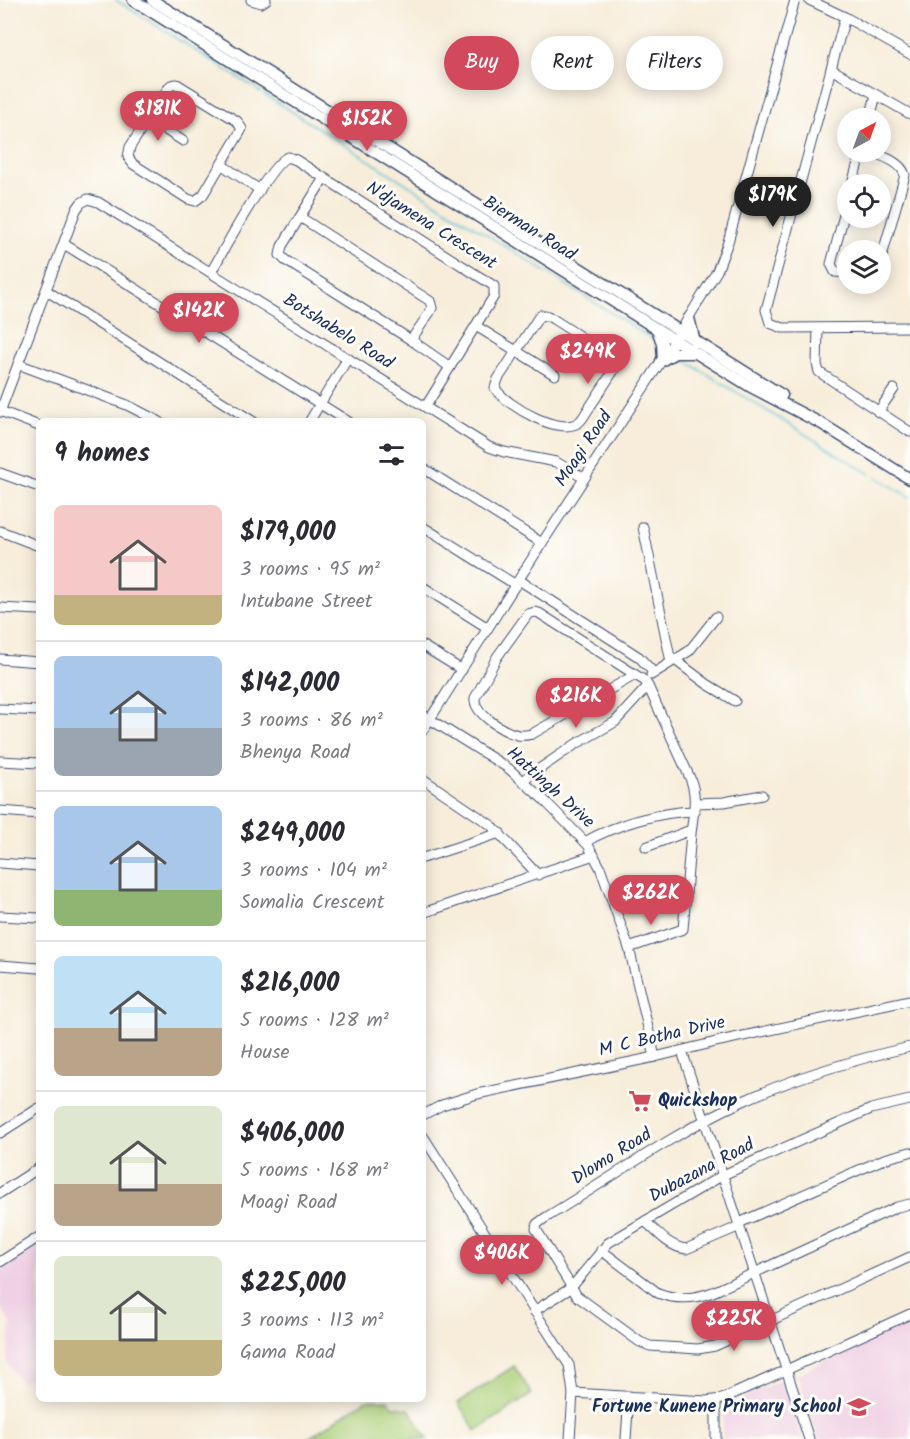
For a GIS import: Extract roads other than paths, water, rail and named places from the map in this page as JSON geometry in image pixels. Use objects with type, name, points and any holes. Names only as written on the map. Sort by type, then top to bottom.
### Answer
[{"type":"main road","name":"Bierman Road","points":[[133,0],[657,329],[678,336]]},
{"type":"main road","name":"Bierman Road","points":[[152,0],[695,347],[910,474]]},
{"type":"main road","points":[[662,361],[675,353],[695,347],[689,318]]},
{"type":"main road","points":[[657,329],[662,343],[662,361]]},
{"type":"main road","name":"Bierman Road","points":[[695,347],[751,387],[817,421],[910,479]]},
{"type":"street","name":"Moagi Road","points":[[427,717],[462,670],[584,478],[678,336],[717,271],[795,0]]},
{"type":"street","points":[[809,0],[845,17],[910,54]]},
{"type":"street","points":[[845,17],[766,310],[770,323],[776,326],[910,327]]},
{"type":"street","points":[[831,69],[910,114]]},
{"type":"street","points":[[174,84],[180,85],[240,124],[242,129],[240,135],[201,198],[195,201],[188,199],[133,164],[128,158],[129,151],[148,119],[169,87],[174,84]]},
{"type":"street","points":[[873,108],[876,95]]},
{"type":"street","points":[[148,119],[183,141]]},
{"type":"street","name":"N'djamena Crescent","points":[[211,272],[280,161],[285,157],[296,160],[491,283],[495,289],[494,296],[426,406]]},
{"type":"street","points":[[887,240],[905,175],[903,169],[891,161]]},
{"type":"street","points":[[222,165],[260,190]]},
{"type":"street","points":[[324,178],[281,249],[282,257],[450,367]]},
{"type":"street","name":"Botshabelo Road","points":[[64,244],[81,203],[88,199],[98,202],[489,447],[556,462],[584,478]]},
{"type":"street","points":[[300,217],[430,301],[432,308],[411,340]]},
{"type":"street","points":[[837,241],[831,264],[837,272]]},
{"type":"street","points":[[36,425],[0,411],[64,244],[343,418]]},
{"type":"street","points":[[47,291],[248,418]]},
{"type":"street","points":[[543,315],[613,358],[616,364],[580,423],[572,427],[541,422],[496,391],[498,379],[516,351],[539,317],[543,315]]},
{"type":"street","points":[[476,326],[555,375]]},
{"type":"street","points":[[818,328],[817,364],[819,372],[910,432]]},
{"type":"street","points":[[311,418],[348,358]]},
{"type":"street","points":[[18,364],[127,405],[152,418]]},
{"type":"street","points":[[878,412],[894,389]]},
{"type":"street","points":[[426,470],[542,543]]},
{"type":"street","points":[[0,473],[36,486]]},
{"type":"street","points":[[643,528],[673,661],[735,701]]},
{"type":"street","points":[[426,529],[639,657],[654,673]]},
{"type":"street","points":[[0,531],[36,545]]},
{"type":"street","points":[[426,589],[488,628]]},
{"type":"street","points":[[0,608],[36,610]]},
{"type":"street","points":[[628,948],[683,929],[695,807],[695,792],[690,778],[647,683],[635,675],[539,613],[532,612],[525,617],[497,657],[474,702],[478,711],[497,725],[516,735],[527,735],[635,675]]},
{"type":"street","points":[[523,780],[576,744],[615,722],[654,673],[688,651],[716,617]]},
{"type":"street","points":[[426,648],[462,670]]},
{"type":"street","points":[[0,659],[36,662]]},
{"type":"street","points":[[0,709],[36,711]]},
{"type":"street","name":"Hattingh Drive","points":[[427,717],[490,756],[523,780],[585,842],[594,855],[628,948],[655,1057]]},
{"type":"street","points":[[0,760],[36,763]]},
{"type":"street","points":[[426,781],[500,833],[538,875]]},
{"type":"street","points":[[585,842],[606,830],[619,826],[695,807],[762,795]]},
{"type":"street","points":[[0,811],[36,814]]},
{"type":"street","points":[[646,847],[691,831]]},
{"type":"street","points":[[426,857],[500,833]]},
{"type":"street","points":[[426,912],[594,855]]},
{"type":"street","points":[[0,863],[36,866]]},
{"type":"street","points":[[0,916],[36,918]]},
{"type":"street","points":[[0,965],[36,968]]},
{"type":"street","name":"M C Botha Drive","points":[[426,1113],[448,1102],[477,1094],[910,1000]]},
{"type":"street","name":"Dlomo Road","points":[[571,1288],[537,1232],[537,1224],[609,1177],[741,1102],[830,1068],[910,1047]]},
{"type":"street","points":[[682,1051],[808,1439]]},
{"type":"street","name":"Dubazana Road","points":[[534,1311],[571,1288],[608,1243],[723,1175],[864,1111],[910,1100]]},
{"type":"street","points":[[0,1133],[36,1110]]},
{"type":"street","points":[[426,1141],[567,1360],[573,1393],[570,1439]]},
{"type":"street","points":[[645,1221],[674,1246],[686,1249],[884,1159],[910,1152]]},
{"type":"street","points":[[0,1193],[36,1170]]},
{"type":"street","points":[[601,1250],[656,1291],[670,1296],[702,1296],[897,1207],[910,1204]]},
{"type":"street","points":[[0,1262],[36,1239]]},
{"type":"street","points":[[571,1288],[580,1299],[638,1341],[650,1346],[706,1348],[910,1257]]},
{"type":"street","points":[[573,1393],[716,1400],[733,1395],[910,1314]]},
{"type":"street","points":[[626,1439],[629,1396]]},
{"type":"street","points":[[716,1400],[716,1439]]},
{"type":"waterway","points":[[116,0],[261,92]]},
{"type":"waterway","points":[[264,94],[654,340]]},
{"type":"waterway","points":[[681,358],[870,474]]},
{"type":"waterway","points":[[876,477],[910,497]]},
{"type":"place","name":"Quickshop","points":[[640,1101]]},
{"type":"place","name":"Fortune Kunene Primary School","points":[[859,1407]]}]
